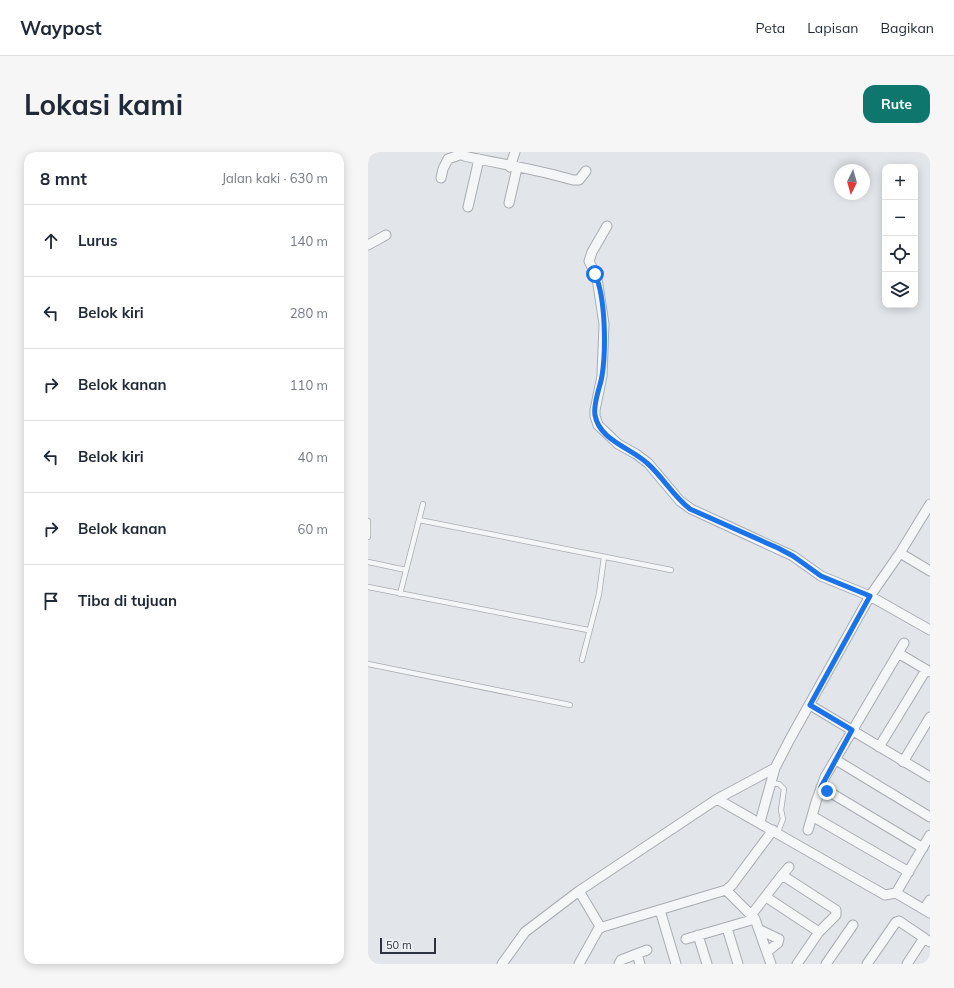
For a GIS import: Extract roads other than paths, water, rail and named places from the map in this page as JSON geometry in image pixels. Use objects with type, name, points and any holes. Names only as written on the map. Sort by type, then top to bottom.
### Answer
[{"type":"street","points":[[509,203],[515,152]]},
{"type":"street","points":[[441,178],[443,169],[448,159],[462,153],[479,159],[513,167],[536,170],[578,180],[586,171]]},
{"type":"street","points":[[468,207],[479,159]]},
{"type":"street","points":[[607,226],[589,261],[597,278],[604,324],[602,376],[595,410],[598,425],[618,444],[648,463],[680,501],[690,509],[778,548],[793,556],[821,576],[870,596],[930,630]]},
{"type":"street","points":[[368,246],[386,235]]},
{"type":"street","points":[[760,822],[775,768],[870,596],[900,553],[930,505]]},
{"type":"street","points":[[900,553],[930,571]]},
{"type":"street","points":[[808,830],[821,787],[852,730],[904,643]]},
{"type":"street","points":[[878,747],[928,671],[898,653]]},
{"type":"street","points":[[810,705],[903,762],[930,776]]},
{"type":"street","points":[[903,762],[930,717]]},
{"type":"street","points":[[836,760],[930,816]]},
{"type":"street","points":[[502,964],[525,932],[579,891],[717,799],[775,768]]},
{"type":"street","points":[[821,787],[923,848]]},
{"type":"street","points":[[717,799],[760,822],[885,895],[896,893],[927,911],[930,900]]},
{"type":"street","points":[[812,816],[909,872]]},
{"type":"street","points":[[579,964],[593,937],[601,928],[726,890],[775,831]]},
{"type":"street","points":[[896,893],[930,835]]},
{"type":"street","points":[[686,939],[726,928],[753,917],[788,866]]},
{"type":"street","points":[[782,875],[836,910],[836,915],[820,932],[797,964]]},
{"type":"street","points":[[726,890],[753,917],[760,930],[771,964]]},
{"type":"street","points":[[579,891],[601,928]]},
{"type":"street","points":[[766,897],[820,932]]},
{"type":"street","points":[[660,910],[676,964]]},
{"type":"street","points":[[867,964],[896,922],[899,921],[927,940],[907,964]]},
{"type":"street","points":[[826,964],[853,925]]},
{"type":"street","points":[[726,928],[738,964]]},
{"type":"street","points":[[760,930],[779,939],[778,943],[768,951]]},
{"type":"street","points":[[698,935],[707,964]]},
{"type":"street","points":[[619,964],[621,960],[647,950]]},
{"type":"street","points":[[637,954],[640,964]]},
{"type":"lane","points":[[400,594],[423,504]]},
{"type":"lane","points":[[419,520],[671,570]]},
{"type":"lane","points":[[368,522],[368,537]]},
{"type":"lane","points":[[582,660],[588,630],[599,594],[604,557]]},
{"type":"lane","points":[[368,562],[406,570]]},
{"type":"lane","points":[[368,588],[588,630]]},
{"type":"lane","points":[[368,664],[570,705]]},
{"type":"lane","points":[[771,783],[779,784],[784,790],[781,810],[783,819],[775,831]]}]
